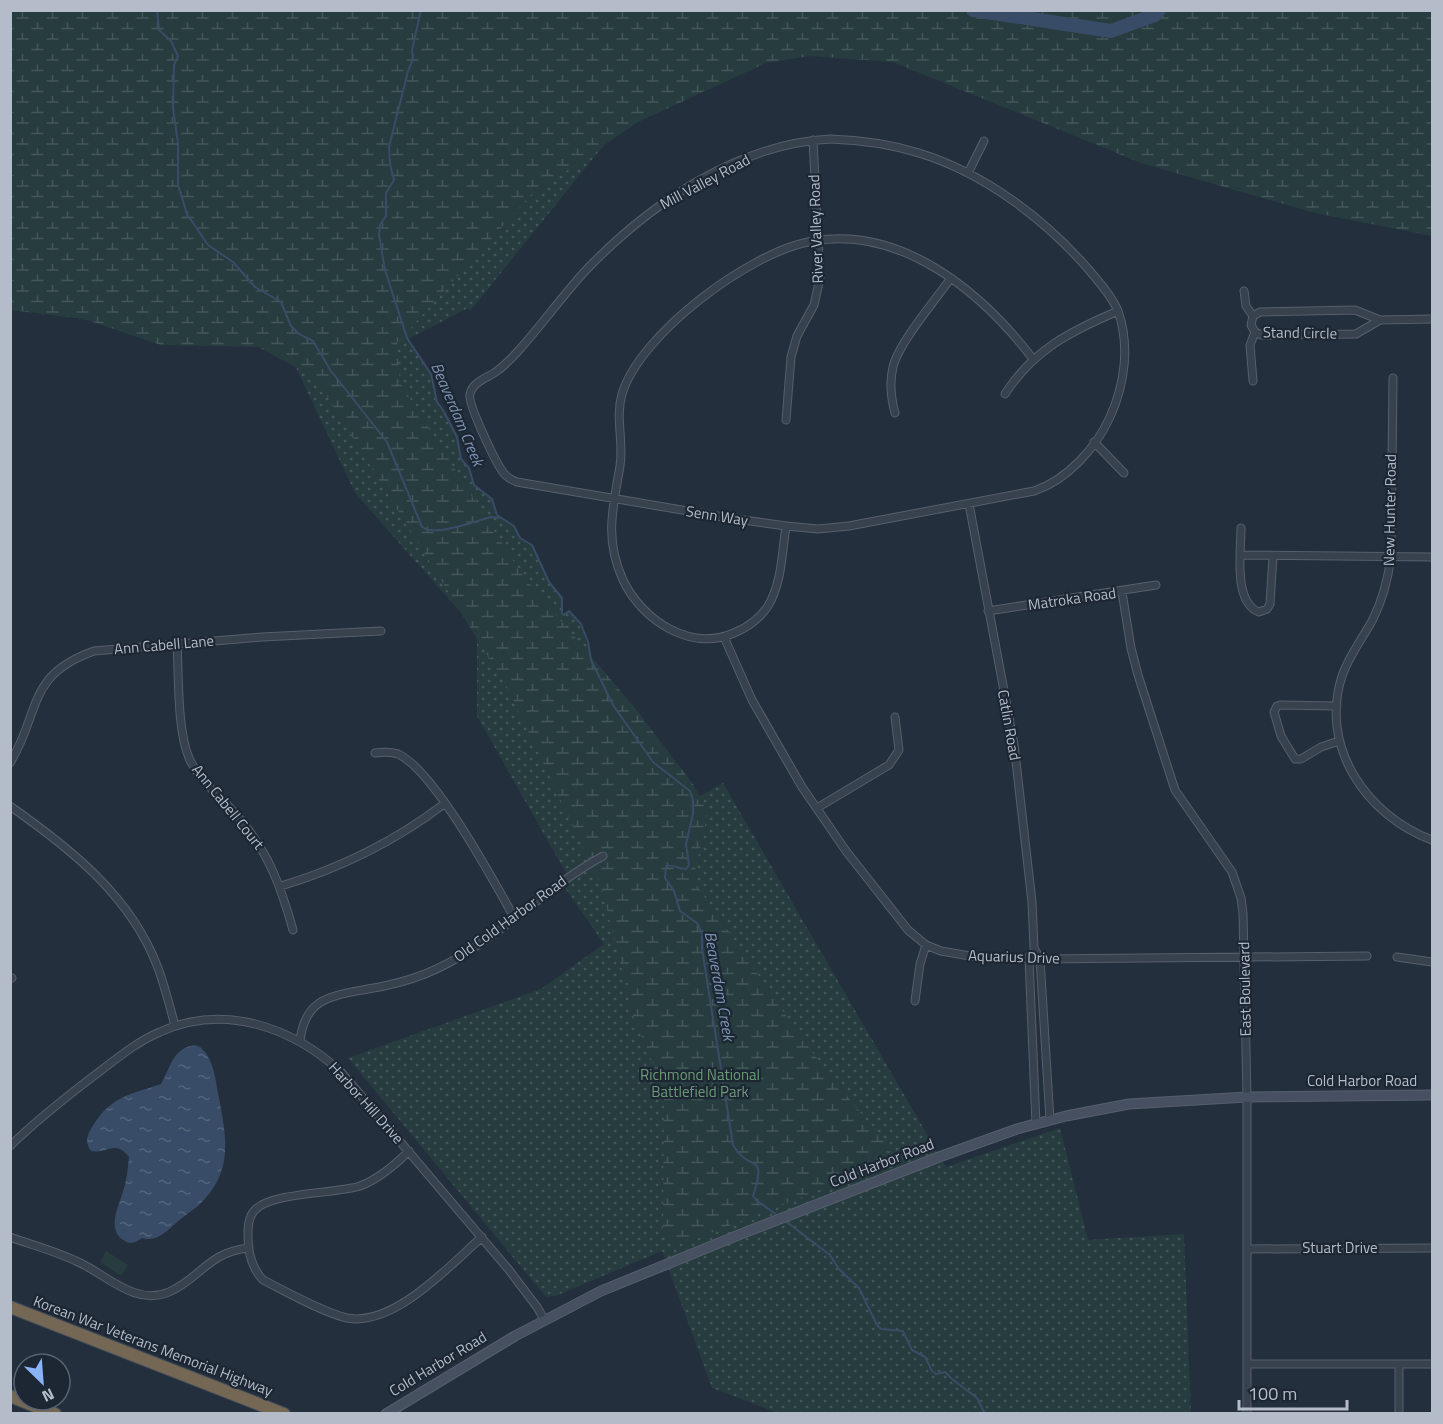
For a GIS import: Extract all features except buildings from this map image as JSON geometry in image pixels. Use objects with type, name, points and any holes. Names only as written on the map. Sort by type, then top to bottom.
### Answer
[{"type":"highway","name":"Korean War Veterans Memorial Highway","points":[[10,1307],[284,1413]]},
{"type":"highway","points":[[10,1396],[55,1413]]},
{"type":"main road","name":"Cold Harbor Road","points":[[387,1413],[544,1319],[601,1291],[812,1206],[948,1154],[1036,1124],[1129,1104],[1246,1097],[1432,1095]]},
{"type":"street","name":"Mill Valley Road","points":[[488,441],[470,406],[470,393],[473,387],[507,363],[569,290],[611,246],[636,224],[662,204],[716,173],[767,150],[813,140],[852,140],[895,146],[940,160],[968,174],[1023,209],[1063,243],[1098,280],[1118,311],[1125,341],[1121,385],[1112,415],[1094,442],[1064,475],[1045,487],[969,504]]},
{"type":"street","name":"River Valley Road","points":[[786,420],[794,344],[809,317],[818,291],[820,264],[813,140]]},
{"type":"street","points":[[968,174],[984,141]]},
{"type":"street","points":[[786,526],[773,597],[751,624],[724,636],[707,639],[686,636],[661,624],[639,603],[625,583],[614,555],[611,526],[622,452],[619,423],[620,399],[628,378],[649,349],[682,315],[735,275],[780,250],[818,240],[850,239],[876,243],[913,256],[951,278],[1002,321],[1033,359]]},
{"type":"street","points":[[895,413],[890,388],[896,357],[951,278]]},
{"type":"street","points":[[1244,291],[1246,306],[1253,316]]},
{"type":"street","name":"Stand Circle","points":[[1355,310],[1380,320],[1356,334],[1262,335],[1255,332],[1251,325],[1253,316],[1260,312],[1355,310]]},
{"type":"street","points":[[1005,394],[1013,381],[1033,359],[1074,331],[1118,311]]},
{"type":"street","points":[[1380,320],[1432,319]]},
{"type":"street","points":[[1253,381],[1250,345],[1255,332]]},
{"type":"street","name":"New Hunter Road","points":[[1393,378],[1389,574],[1381,601],[1347,664],[1338,691],[1337,706],[1340,741],[1349,769],[1368,796],[1400,824],[1432,840]]},
{"type":"street","name":"Senn Way","points":[[488,441],[502,471],[512,480],[786,526],[834,528],[969,504]]},
{"type":"street","points":[[1094,442],[1124,473]]},
{"type":"street","name":"Catlin Road","points":[[969,504],[1016,756],[1032,902],[1034,948],[1040,959],[1050,1120]]},
{"type":"street","points":[[1241,528],[1243,596],[1248,605],[1258,612],[1267,609],[1270,604],[1273,556]]},
{"type":"street","points":[[1241,555],[1432,557]]},
{"type":"street","name":"Matroka Road","points":[[988,611],[1156,585]]},
{"type":"street","name":"East Boulevard","points":[[1122,592],[1127,629],[1138,675],[1175,790],[1193,819],[1225,861],[1237,885],[1243,914],[1248,1413]]},
{"type":"street","name":"Ann Cabell Lane","points":[[10,763],[19,746],[36,699],[50,678],[64,665],[94,651],[381,631]]},
{"type":"street","name":"Aquarius Drive","points":[[724,636],[752,700],[802,787],[846,851],[908,930],[926,945],[958,955],[1029,959],[1367,956]]},
{"type":"street","name":"Ann Cabell Court","points":[[177,644],[183,736],[189,758],[201,779],[232,810],[266,855],[281,886],[293,930]]},
{"type":"street","points":[[1337,706],[1280,705],[1274,712],[1281,736],[1295,759],[1301,759],[1322,747],[1340,741]]},
{"type":"street","points":[[817,808],[889,765],[899,750],[895,717]]},
{"type":"street","points":[[375,753],[386,752],[403,758],[423,776],[474,848],[514,917]]},
{"type":"street","points":[[281,886],[312,877],[367,854],[409,829],[444,804]]},
{"type":"street","points":[[10,806],[78,857],[113,892],[141,933],[152,954],[175,1026]]},
{"type":"street","name":"Old Cold Harbor Road","points":[[300,1041],[309,1011],[320,1002],[337,995],[400,982],[443,966],[473,950],[557,884],[603,856]]},
{"type":"street","points":[[915,1001],[920,964],[926,945]]},
{"type":"street","name":"Catlin Road","points":[[1034,948],[1029,959],[1036,1124]]},
{"type":"street","points":[[1397,957],[1432,962]]},
{"type":"street","name":"Harbor Hill Drive","points":[[10,1146],[41,1118],[146,1039],[175,1026],[206,1020],[238,1020],[271,1028],[300,1041],[341,1072],[509,1269],[544,1319]]},
{"type":"street","points":[[409,1151],[385,1172],[363,1185],[334,1192],[276,1199],[264,1203],[254,1211],[250,1219],[249,1248],[257,1273],[263,1280],[328,1312],[345,1317],[369,1319],[386,1313],[409,1300],[482,1237]]},
{"type":"street","points":[[10,1237],[76,1261],[126,1290],[142,1296],[162,1295],[170,1292],[214,1258],[249,1248]]},
{"type":"street","name":"Stuart Drive","points":[[1247,1249],[1432,1248]]},
{"type":"street","points":[[1247,1364],[1432,1364]]},
{"type":"street","points":[[1399,1364],[1399,1413]]},
{"type":"green space","name":"Richmond National Battlefield Park","points":[[10,11],[616,130],[470,311],[468,308],[408,339],[431,374],[437,402],[457,437],[461,459],[469,468],[474,484],[492,499],[497,515],[514,526],[520,538],[532,545],[549,582],[562,598],[562,613],[564,615],[569,611],[581,628],[591,660],[693,800],[723,783],[946,1167],[1060,1128],[1088,1240],[1184,1234],[1191,1413],[842,1414],[835,1411],[830,1414],[778,1413],[712,1388],[662,1251],[558,1295],[546,1297],[348,1058],[541,989],[604,944],[563,885],[566,873],[477,716],[477,631],[355,493],[279,331]]},
{"type":"green space","points":[[11,11],[1432,11],[1432,236],[1315,213],[1141,163],[893,62],[810,56],[766,63],[638,122],[530,196],[397,343],[400,383],[523,576],[635,708],[693,784],[708,812],[693,880],[805,1043],[891,1151],[885,1164],[696,1239],[674,1241],[663,1232],[664,1090],[634,1019],[601,885],[507,687],[316,378],[258,347],[161,345],[84,319],[11,310]]},
{"type":"green space","points":[[106,1251],[128,1265],[121,1276],[100,1262]]},
{"type":"water","points":[[194,1045],[204,1051],[211,1062],[214,1074],[225,1138],[223,1166],[210,1192],[199,1205],[165,1233],[152,1239],[142,1238],[129,1243],[119,1236],[115,1223],[125,1185],[129,1157],[116,1148],[91,1151],[87,1143],[88,1136],[103,1112],[125,1097],[161,1084],[173,1060],[181,1050]]},
{"type":"waterway","points":[[157,10],[159,30],[171,41],[178,56],[174,65],[173,108],[178,143],[178,185],[187,214],[208,245],[233,262],[255,287],[281,302],[291,326],[299,334],[313,341],[331,371],[387,442],[422,527],[428,530],[446,529],[491,517],[499,518]]},
{"type":"waterway","name":"Beaverdam Creek","points":[[421,10],[412,50],[413,59],[389,147],[394,180],[386,193],[386,216],[380,225],[379,235],[385,270],[407,338],[431,374],[437,402],[457,437],[461,459],[469,468],[474,485],[492,499],[497,515],[514,526],[520,538],[532,545],[549,582],[562,598],[562,613],[564,615],[569,611],[581,624],[588,642],[591,660],[613,705],[653,762],[690,791],[693,800],[693,814],[686,844],[689,865],[686,869],[666,866],[665,878],[674,891],[680,911],[697,923],[702,933],[702,949],[733,1145],[739,1154],[757,1167],[757,1182],[753,1196],[777,1215]]},
{"type":"waterway","points":[[973,10],[1111,31],[1155,15],[1159,10]]},
{"type":"waterway","name":"Beaverdam Creek","points":[[784,1220],[830,1255],[838,1268],[859,1288],[881,1329],[903,1331],[912,1350],[925,1357],[932,1371],[936,1374],[945,1372],[977,1398],[985,1414]]}]
